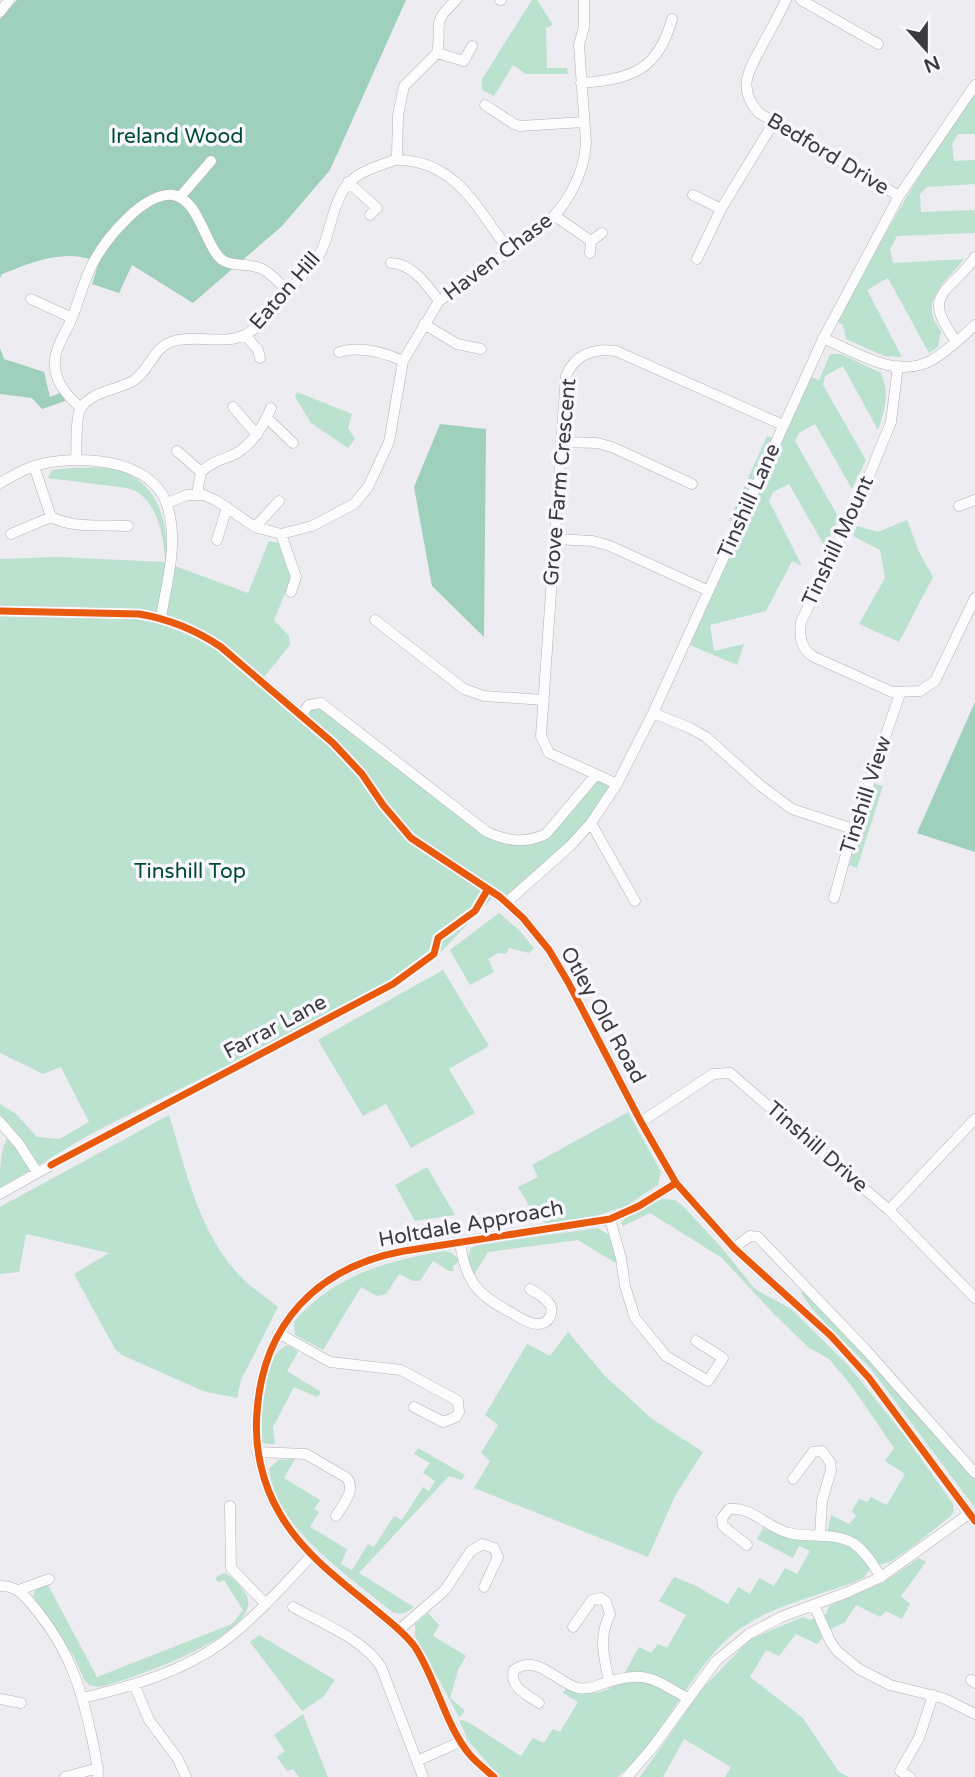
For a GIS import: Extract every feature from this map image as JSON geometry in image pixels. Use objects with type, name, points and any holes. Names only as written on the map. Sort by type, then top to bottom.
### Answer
[{"type":"street","points":[[0,12],[9,0]]},
{"type":"street","points":[[395,160],[399,151],[398,115],[404,86],[437,53],[437,24],[440,16],[456,0]]},
{"type":"street","name":"Haven Chase","points":[[281,534],[312,526],[343,512],[361,498],[389,442],[403,361],[439,301],[555,216],[575,185],[586,143],[579,45],[584,27],[584,0]]},
{"type":"street","name":"Bedford Drive","points":[[786,0],[748,71],[746,81],[750,104],[759,113],[899,196]]},
{"type":"street","points":[[801,0],[878,44]]},
{"type":"street","points":[[581,83],[615,80],[643,68],[665,43],[672,19]]},
{"type":"street","points":[[437,53],[464,61],[472,46]]},
{"type":"street","name":"Tinshill Lane","points":[[507,902],[591,824],[617,784],[653,713],[823,338],[899,196],[975,85]]},
{"type":"street","points":[[485,105],[520,126],[584,122]]},
{"type":"street","points":[[697,259],[722,209],[774,122]]},
{"type":"street","points":[[370,215],[377,208],[348,182],[373,167],[395,160],[413,159],[427,163],[455,180],[509,251]]},
{"type":"street","points":[[180,197],[211,161]]},
{"type":"street","name":"Eaton Hill","points":[[81,408],[90,399],[132,382],[140,376],[156,353],[167,343],[181,339],[228,340],[254,330],[323,249],[338,198],[348,182]]},
{"type":"street","points":[[76,460],[81,408],[64,392],[59,383],[55,357],[90,267],[105,242],[147,201],[164,195],[180,197],[190,206],[218,257],[232,264],[253,265],[264,270],[288,291]]},
{"type":"street","points":[[693,195],[722,209]]},
{"type":"street","points":[[555,216],[591,241]]},
{"type":"street","points":[[590,253],[591,241],[602,233]]},
{"type":"street","points":[[956,341],[941,318],[939,301],[942,293],[967,269],[975,257]]},
{"type":"street","points":[[391,263],[406,267],[417,275],[439,301]]},
{"type":"street","points":[[30,299],[72,318]]},
{"type":"street","points":[[424,324],[457,344],[481,349]]},
{"type":"street","points":[[823,338],[878,362],[898,366],[931,360],[975,325]]},
{"type":"street","points":[[245,335],[258,350],[260,358]]},
{"type":"street","name":"Grove Farm Crescent","points":[[617,784],[595,776],[545,749],[541,736],[566,376],[575,361],[596,350],[616,351],[783,425]]},
{"type":"street","points":[[338,352],[377,351],[403,361]]},
{"type":"street","name":"Tinshill Mount","points":[[898,366],[891,422],[862,494],[807,607],[800,631],[802,645],[814,657],[900,694]]},
{"type":"street","points":[[233,407],[257,435]]},
{"type":"street","points":[[197,494],[201,472],[214,462],[242,451],[257,435],[269,413],[293,443]]},
{"type":"street","points":[[561,442],[597,443],[612,447],[692,484]]},
{"type":"street","points":[[177,451],[201,472]]},
{"type":"street","points":[[0,483],[34,467],[76,460],[111,463],[132,468],[143,475],[167,503],[172,545],[160,617]]},
{"type":"street","points":[[34,467],[51,517]]},
{"type":"street","points":[[167,503],[197,494],[228,507],[255,527],[281,534],[296,577],[291,592]]},
{"type":"street","points":[[959,506],[975,500]]},
{"type":"street","points":[[255,527],[279,501]]},
{"type":"street","points":[[217,541],[228,507]]},
{"type":"street","points":[[11,534],[51,517],[90,526],[128,526]]},
{"type":"street","points":[[555,539],[593,541],[610,546],[709,591]]},
{"type":"street","points":[[900,694],[920,691],[935,681],[975,598]]},
{"type":"street","name":"Otley Old Road","points":[[0,611],[139,614],[160,617],[205,636],[333,743],[362,774],[383,805],[411,838],[507,902],[523,918],[558,965],[676,1183],[734,1248],[831,1336],[861,1369],[972,1517]]},
{"type":"street","points":[[375,620],[464,689],[484,696],[544,700]]},
{"type":"street","name":"Tinshill View","points":[[834,898],[853,829],[900,694]]},
{"type":"street","points":[[301,715],[309,705],[321,703],[487,832],[515,841],[536,839],[546,834],[595,776]]},
{"type":"street","points":[[653,713],[706,737],[761,786],[792,809],[853,829]]},
{"type":"street","points":[[591,824],[635,901]]},
{"type":"street","name":"Tinshill Drive","points":[[641,1122],[713,1074],[730,1073],[889,1210],[975,1298]]},
{"type":"street","points":[[889,1210],[975,1119]]},
{"type":"street","points":[[0,1122],[19,1144],[37,1172]]},
{"type":"street","points":[[0,1194],[51,1165]]},
{"type":"street","name":"Holtdale Approach","points":[[494,1777],[469,1755],[414,1647],[399,1630],[312,1555],[279,1514],[257,1452],[258,1393],[267,1357],[295,1309],[319,1286],[356,1264],[382,1255],[610,1219],[639,1206],[676,1183]]},
{"type":"street","points":[[610,1219],[635,1318],[666,1356],[708,1381],[723,1358],[696,1341]]},
{"type":"street","points":[[734,1248],[750,1236],[758,1237],[866,1350],[975,1474]]},
{"type":"street","points":[[460,1243],[463,1264],[475,1288],[502,1308],[540,1325],[550,1318],[550,1305],[530,1289]]},
{"type":"street","points":[[278,1334],[330,1362],[401,1370],[458,1401],[459,1406],[456,1418],[443,1422],[414,1407]]},
{"type":"street","points":[[793,1479],[813,1452],[822,1451],[827,1455],[831,1470],[822,1501],[820,1536]]},
{"type":"street","points":[[257,1452],[306,1454],[347,1478],[350,1483],[349,1494],[336,1516]]},
{"type":"street","points":[[230,1506],[231,1568],[266,1604]]},
{"type":"street","points":[[747,1545],[723,1525],[722,1518],[729,1509],[743,1509],[775,1529],[789,1534],[836,1538],[855,1544],[881,1577]]},
{"type":"street","points":[[627,1777],[654,1746],[716,1661],[750,1634],[781,1617],[881,1577],[972,1517]]},
{"type":"street","points":[[399,1630],[447,1589],[470,1552],[482,1544],[494,1548],[498,1557],[484,1587]]},
{"type":"street","points":[[83,1698],[134,1684],[179,1667],[222,1642],[266,1604],[312,1555]]},
{"type":"street","points":[[19,1590],[49,1579]]},
{"type":"street","points":[[0,1586],[11,1586],[19,1590],[49,1626],[68,1658],[83,1698],[98,1773],[65,1777]]},
{"type":"street","points":[[573,1627],[592,1600],[601,1598],[606,1602],[610,1614],[603,1629],[602,1640],[608,1682]]},
{"type":"street","points":[[814,1605],[830,1641],[849,1662],[890,1685],[933,1695],[975,1714]]},
{"type":"street","points":[[293,1607],[363,1646],[374,1655],[423,1777]]},
{"type":"street","points":[[539,1703],[513,1681],[514,1670],[521,1665],[535,1665],[575,1687],[584,1689],[624,1677],[645,1676],[687,1698]]},
{"type":"street","points":[[134,1684],[149,1720],[178,1759],[186,1777]]},
{"type":"street","points":[[910,1777],[900,1771],[919,1738],[933,1695]]},
{"type":"street","points":[[0,1699],[21,1703]]},
{"type":"street","points":[[417,1761],[462,1741]]},
{"type":"green space","name":"Ireland Wood","points":[[17,0],[406,0],[330,170],[282,226],[193,303],[132,265],[119,293],[92,284],[99,262],[74,256],[38,261],[2,274],[0,278],[0,19]]},
{"type":"green space","points":[[532,0],[537,0],[553,25],[546,28],[547,68],[567,68],[568,74],[526,74],[513,65],[494,96],[482,90],[482,79]]},
{"type":"green space","points":[[975,95],[975,134],[958,134],[952,144],[954,161],[975,160],[975,184],[927,187],[920,194],[921,212],[975,210],[975,233],[897,236],[890,249],[893,263],[964,259],[937,292],[933,301],[934,320],[941,331],[938,347],[929,353],[888,278],[867,290],[902,357],[884,356],[846,339],[843,325],[838,322],[902,206]]},
{"type":"green space","points":[[0,348],[4,359],[44,372],[50,397],[62,392],[65,401],[42,409],[32,398],[0,394]]},
{"type":"green space","points":[[830,354],[841,354],[881,373],[886,395],[883,415],[878,430],[843,366],[825,376],[823,385],[866,460],[852,489],[815,424],[799,433],[795,441],[839,518],[825,547],[789,484],[773,492],[769,501],[802,566],[792,561],[766,611],[710,625],[714,651],[744,644],[737,665],[690,645],[811,377],[819,380]]},
{"type":"green space","points":[[297,392],[352,414],[348,428],[355,439],[348,448],[311,423],[295,397]]},
{"type":"green space","points":[[440,424],[486,429],[484,637],[432,586],[414,487]]},
{"type":"green space","points":[[767,436],[772,438],[734,523],[729,521]]},
{"type":"green space","name":"Tinshill Top","points":[[110,468],[135,477],[145,486],[159,508],[166,535],[167,563],[248,593],[269,541],[283,544],[296,577],[286,591],[274,620],[289,636],[290,645],[261,681],[300,715],[313,703],[487,832],[536,839],[595,776],[617,784],[590,824],[507,902],[496,894],[438,955],[392,983],[94,1132],[0,1188],[3,1149],[13,1129],[0,1115],[0,1104],[16,1114],[37,1137],[59,1139],[89,1122],[61,1067],[43,1074],[0,1053],[0,559],[56,557],[165,562],[157,518],[145,499],[127,488],[48,478],[52,470]]},
{"type":"green space","points":[[907,520],[919,552],[933,577],[899,642],[859,624],[885,578],[880,550],[853,536],[857,526],[878,532]]},
{"type":"green space","points":[[975,702],[975,852],[917,833]]},
{"type":"green space","points":[[875,784],[883,786],[857,868],[849,865]]},
{"type":"green space","points":[[499,913],[519,930],[534,948],[529,953],[509,948],[506,954],[498,953],[488,959],[494,972],[470,985],[450,950]]},
{"type":"green space","points":[[443,970],[489,1046],[449,1069],[475,1113],[411,1148],[386,1104],[363,1116],[318,1040]]},
{"type":"green space","points":[[628,1112],[661,1172],[658,1185],[626,1206],[593,1217],[546,1223],[534,1214],[518,1187],[538,1177],[532,1165]]},
{"type":"green space","points":[[169,1115],[196,1203],[216,1244],[244,1280],[278,1307],[241,1380],[237,1398],[203,1391],[122,1355],[115,1349],[74,1274],[109,1253],[26,1234],[19,1272],[0,1274],[0,1207]]},
{"type":"green space","points":[[427,1167],[455,1215],[415,1221],[395,1185]]},
{"type":"green space","points":[[664,1199],[675,1200],[681,1204],[755,1289],[791,1309],[849,1366],[904,1435],[953,1504],[954,1510],[951,1516],[914,1545],[891,1561],[873,1567],[864,1578],[773,1611],[739,1629],[709,1658],[647,1746],[618,1777],[500,1777],[470,1743],[459,1721],[471,1724],[521,1756],[533,1738],[544,1743],[553,1729],[560,1732],[578,1702],[563,1693],[566,1688],[585,1693],[609,1689],[618,1683],[639,1647],[651,1653],[658,1644],[667,1648],[686,1615],[659,1601],[674,1577],[728,1604],[738,1587],[750,1594],[759,1578],[774,1586],[785,1568],[797,1574],[810,1551],[799,1546],[793,1558],[757,1539],[763,1528],[781,1536],[825,1542],[831,1515],[849,1524],[856,1516],[852,1511],[859,1499],[867,1502],[871,1497],[887,1505],[905,1474],[885,1461],[894,1448],[851,1385],[829,1359],[808,1347],[722,1258],[650,1213],[623,1226],[621,1223],[641,1208]]},
{"type":"green space","points":[[598,1228],[609,1235],[617,1264],[578,1240],[488,1252],[474,1275],[469,1265],[471,1248],[478,1245]]},
{"type":"green space","points":[[445,1251],[453,1254],[459,1261],[453,1266],[454,1271],[449,1271],[433,1261],[420,1281],[413,1281],[399,1274],[386,1294],[377,1296],[361,1287],[323,1350],[295,1335],[294,1322],[309,1306],[343,1282],[382,1265]]},
{"type":"green space","points":[[803,1291],[875,1365],[975,1479],[975,1508],[871,1369],[812,1309],[801,1293]]},
{"type":"green space","points":[[568,1332],[604,1375],[652,1419],[703,1452],[675,1496],[648,1557],[474,1488],[490,1461],[481,1453],[498,1425],[485,1415],[527,1344],[550,1356]]},
{"type":"green space","points":[[285,1346],[298,1352],[287,1371],[321,1392],[317,1397],[294,1387],[273,1427],[275,1444],[266,1444],[261,1441],[264,1389],[271,1363]]},
{"type":"green space","points":[[418,1448],[465,1475],[462,1480],[449,1476],[359,1573],[414,1607],[401,1614],[391,1611],[335,1566],[299,1531],[274,1491],[269,1469],[278,1460],[295,1459],[284,1478],[320,1500],[314,1509],[319,1512],[310,1527],[347,1549],[341,1564],[352,1570],[368,1544],[374,1547],[394,1516],[402,1520],[423,1487],[429,1491],[435,1481],[423,1473],[430,1463],[414,1454]]},
{"type":"green space","points":[[919,1558],[926,1562],[901,1596],[910,1604],[902,1619],[886,1611],[880,1617],[856,1605],[845,1622],[831,1629],[817,1644],[796,1634],[779,1656],[766,1650],[750,1677],[803,1718],[839,1772],[849,1777],[725,1777],[731,1767],[684,1739],[663,1777],[640,1777],[702,1689],[750,1639],[803,1617],[810,1620],[826,1614],[829,1606],[884,1582]]},
{"type":"green space","points":[[224,1573],[244,1591],[248,1606],[238,1622],[193,1652],[165,1665],[99,1687],[89,1685],[85,1681],[73,1655],[33,1596],[36,1589],[48,1585],[97,1677],[232,1624],[243,1610],[224,1580],[218,1582],[215,1578]]},
{"type":"green space","points":[[428,1613],[439,1625],[433,1636],[466,1656],[458,1670],[450,1698],[465,1711],[459,1717],[415,1636],[415,1624]]},
{"type":"green space","points":[[259,1635],[335,1680],[323,1697],[302,1711],[250,1642]]},
{"type":"green space","points":[[303,1714],[328,1777],[299,1777],[293,1769],[287,1771],[277,1757],[285,1751],[274,1735]]},
{"type":"cycle path","points":[[0,611],[139,614],[172,622],[212,641],[333,743],[362,774],[383,805],[411,838],[500,897],[523,918],[549,950],[568,982],[676,1183],[734,1248],[831,1336],[869,1378],[975,1521]]},
{"type":"cycle path","name":"Farrar Lane","points":[[51,1165],[393,984],[434,954],[438,938],[475,911],[488,889]]},
{"type":"cycle path","points":[[494,1777],[473,1758],[454,1731],[429,1673],[411,1642],[312,1555],[280,1514],[268,1490],[258,1452],[256,1425],[261,1380],[270,1352],[283,1327],[300,1304],[345,1271],[373,1259],[404,1251],[610,1219],[639,1206],[676,1183]]}]
